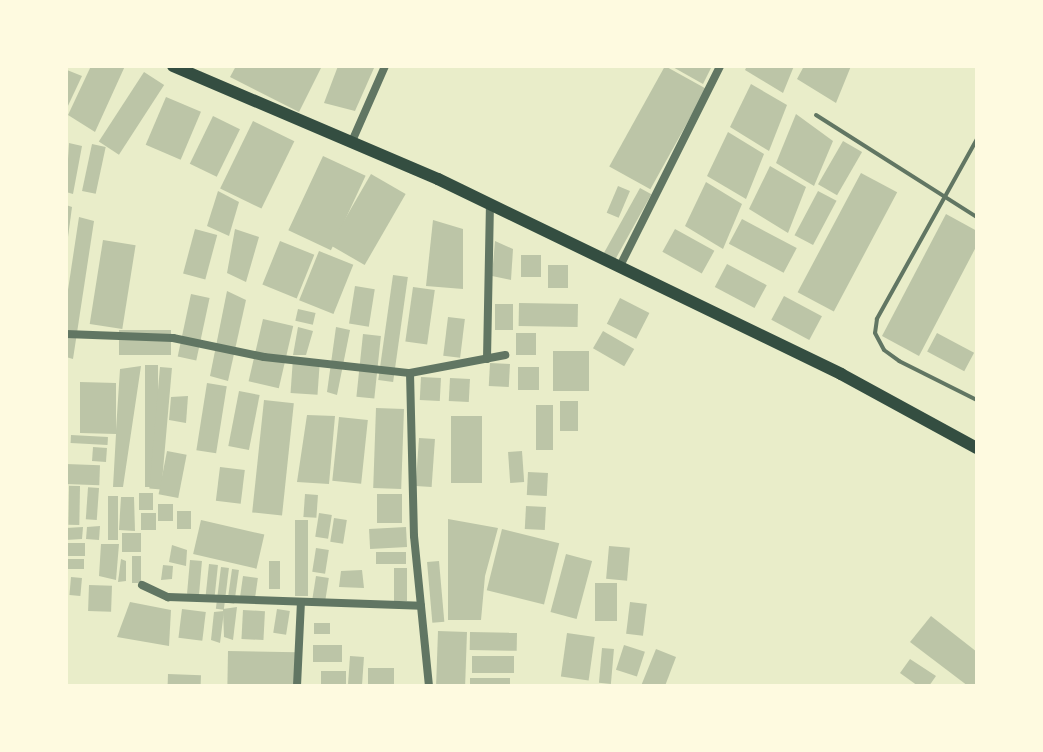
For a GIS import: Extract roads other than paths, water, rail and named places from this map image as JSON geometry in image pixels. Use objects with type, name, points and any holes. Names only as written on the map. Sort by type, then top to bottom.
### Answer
[{"type":"main road","points":[[173,66],[353,139],[490,204],[841,374],[977,448]]},
{"type":"street","points":[[353,139],[385,66]]},
{"type":"street","points":[[619,268],[720,66]]},
{"type":"street","points":[[487,359],[490,204]]},
{"type":"street","points":[[66,334],[173,338],[264,357],[410,373],[505,355]]},
{"type":"street","points":[[410,373],[409,460],[429,686]]},
{"type":"street","points":[[142,585],[168,597],[421,606]]},
{"type":"street","points":[[297,686],[301,602]]},
{"type":"lane","points":[[816,115],[977,217]]},
{"type":"lane","points":[[977,139],[877,319],[875,333],[884,350],[899,361],[977,400]]}]
